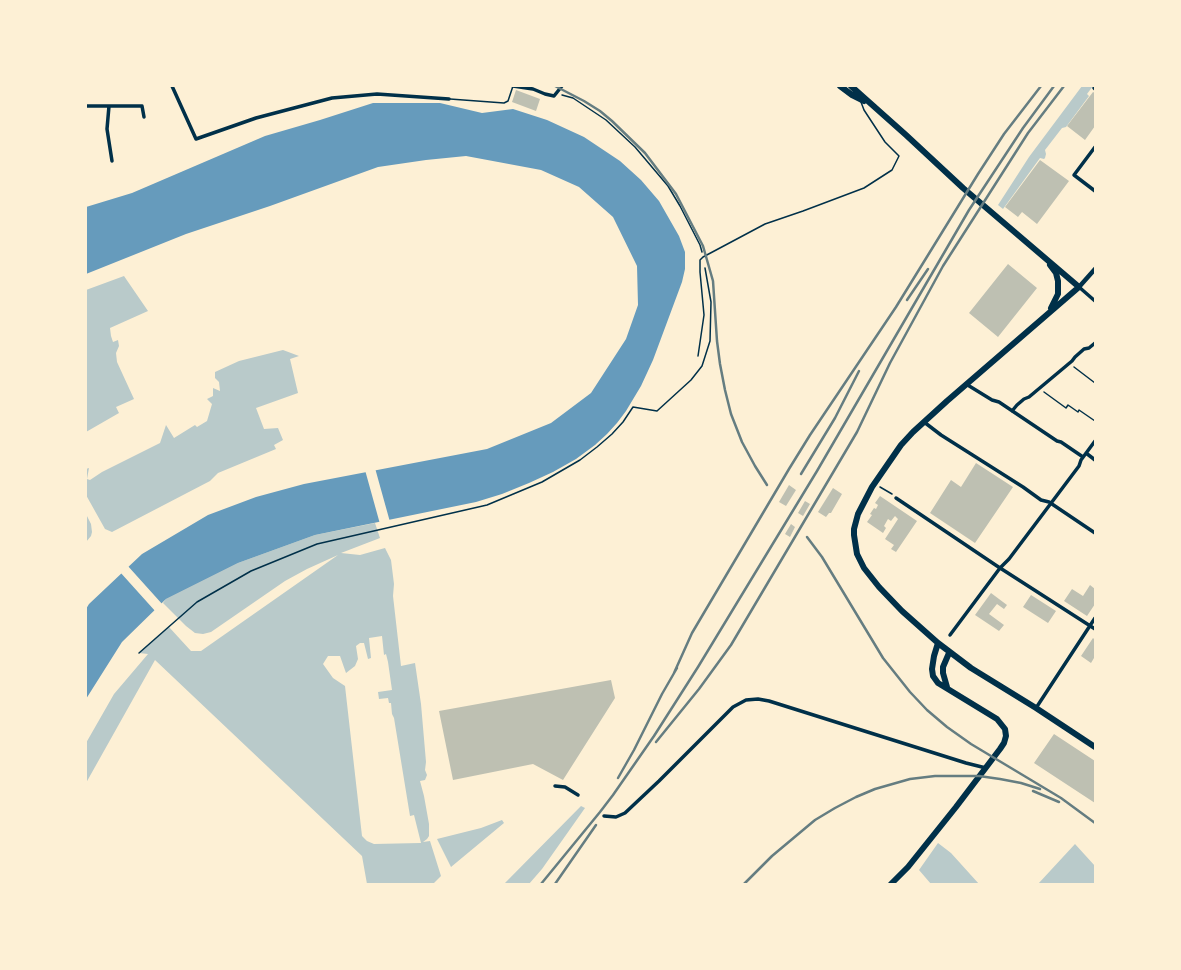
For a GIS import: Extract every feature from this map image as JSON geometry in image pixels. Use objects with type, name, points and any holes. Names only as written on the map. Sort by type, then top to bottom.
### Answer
[{"type":"highway","points":[[840,86],[852,95],[871,104]]},
{"type":"highway","points":[[853,88],[963,188],[1079,287],[966,384],[913,432],[893,456],[862,504],[856,520],[854,535],[855,547],[861,563],[869,575],[902,611],[949,653],[1095,747]]},
{"type":"highway","points":[[1045,258],[1056,274],[1058,280],[1058,294],[1048,313]]},
{"type":"highway","points":[[891,884],[915,859],[986,768],[1005,740],[1006,732],[1000,722],[947,687],[938,683],[933,676],[932,664],[938,643]]},
{"type":"highway","points":[[947,687],[943,667],[949,653]]},
{"type":"street","points":[[172,86],[196,139],[256,118],[332,98],[377,94],[449,99]]},
{"type":"street","points":[[513,86],[533,89],[554,96],[562,86]]},
{"type":"street","points":[[86,106],[142,106],[144,117]]},
{"type":"street","points":[[109,106],[107,128],[112,161]]},
{"type":"street","points":[[1095,147],[1074,175],[1095,191]]},
{"type":"street","points":[[1095,269],[1079,287],[1095,301]]},
{"type":"street","points":[[1012,411],[1017,405],[1040,388],[1075,357],[1095,343]]},
{"type":"street","points":[[966,384],[1012,411],[1057,441],[1095,460]]},
{"type":"street","points":[[924,421],[941,435],[1023,487],[1040,500],[1051,503],[1095,533]]},
{"type":"street","points":[[950,635],[1079,466],[1084,455],[1095,441]]},
{"type":"street","points":[[896,498],[1000,568],[1095,629]]},
{"type":"street","points":[[1036,708],[1095,618]]},
{"type":"street","points":[[604,816],[616,817],[625,813],[665,776],[733,707],[746,700],[758,699],[769,701],[986,768]]},
{"type":"street","points":[[555,786],[565,788],[578,796]]},
{"type":"street","points":[[607,811],[610,816]]},
{"type":"lane","points":[[449,99],[504,103],[508,101],[513,86]]},
{"type":"lane","points":[[698,356],[704,315],[700,272],[700,260],[703,257],[765,224],[864,188],[892,170],[899,156],[882,136],[864,110],[853,88]]},
{"type":"path","points":[[139,653],[197,602],[251,571],[318,544],[487,505],[542,482],[580,460],[598,447],[623,422],[633,406],[657,411],[691,380],[702,366],[710,341],[711,302],[703,257],[697,240],[680,206],[668,186],[635,147],[606,120],[573,98],[556,93]]},
{"type":"path","points":[[1079,371],[1095,383]]},
{"type":"path","points":[[1040,388],[1066,408],[1068,405],[1078,412],[1079,410],[1095,421]]},
{"type":"path","points":[[880,487],[896,498]]},
{"type":"shaded area","points":[[1082,86],[1093,86],[1087,94],[1089,96],[1066,127],[1062,128],[1045,150],[1045,158],[1040,158],[1003,209],[998,205],[1029,157]]},
{"type":"shaded area","points":[[124,276],[148,311],[110,328],[113,342],[118,340],[119,346],[116,353],[117,362],[134,399],[116,407],[119,413],[86,432],[86,290]]},
{"type":"shaded area","points":[[283,350],[299,356],[290,359],[298,393],[256,408],[264,429],[278,428],[283,440],[274,445],[276,449],[218,473],[210,481],[112,532],[105,529],[86,495],[86,469],[89,468],[87,479],[90,480],[102,472],[160,443],[166,425],[174,438],[195,425],[197,427],[207,421],[212,404],[207,399],[213,396],[213,388],[220,391],[219,382],[215,378],[215,372],[239,361]]},
{"type":"shaded area","points":[[86,514],[91,524],[92,532],[91,536],[86,542]]},
{"type":"shaded area","points":[[375,523],[380,538],[341,553],[360,555],[385,548],[391,560],[394,584],[393,596],[401,666],[415,663],[421,704],[426,762],[425,770],[427,775],[425,780],[420,781],[429,824],[429,836],[423,842],[430,841],[441,876],[433,884],[367,884],[362,856],[155,660],[86,783],[86,743],[114,694],[148,654],[139,653],[169,627],[191,651],[201,651],[338,555],[285,581],[211,632],[203,634],[195,633],[163,603],[166,599],[238,563],[315,535]],"holes":[[[382,636],[384,655],[386,654],[388,662],[392,690],[378,692],[379,699],[388,698],[389,703],[391,703],[410,816],[414,815],[421,843],[374,844],[367,841],[362,836],[345,686],[333,678],[323,664],[328,656],[340,656],[346,673],[355,666],[358,659],[356,646],[360,643],[364,643],[368,659],[371,658],[369,638]]]},
{"type":"shaded area","points":[[581,806],[585,808],[542,869],[529,884],[504,884]]},
{"type":"shaded area","points":[[502,820],[504,823],[451,867],[437,839],[481,828]]},
{"type":"shaded area","points":[[938,843],[951,853],[979,884],[931,884],[919,870]]},
{"type":"shaded area","points":[[1075,844],[1095,866],[1095,884],[1038,884]]},
{"type":"water","points":[[373,103],[440,103],[482,113],[513,109],[547,120],[584,137],[620,161],[641,180],[659,201],[679,236],[685,252],[685,269],[682,282],[653,360],[641,386],[617,423],[595,445],[576,459],[529,483],[502,494],[476,502],[315,535],[238,563],[166,599],[122,642],[86,699],[86,609],[89,604],[142,554],[208,515],[256,497],[304,484],[487,449],[551,423],[591,393],[626,339],[638,305],[637,266],[613,217],[579,187],[541,170],[466,156],[378,167],[270,206],[186,234],[86,274],[86,207],[132,193],[265,136]]},
{"type":"pier","points":[[375,468],[390,522],[380,524],[365,470]]},
{"type":"pier","points":[[127,565],[163,605],[156,612],[120,572]]},
{"type":"building","points":[[516,90],[540,99],[536,111],[512,102]]},
{"type":"building","points":[[1093,92],[1095,93],[1095,126],[1085,140],[1067,126]]},
{"type":"building","points":[[1040,160],[1069,181],[1037,224],[1022,212],[1018,217],[1005,207]]},
{"type":"building","points":[[1008,264],[1037,288],[998,337],[969,313]]},
{"type":"building","points":[[976,463],[1013,487],[975,543],[930,513],[951,480],[961,487]]},
{"type":"building","points":[[789,485],[796,490],[786,506],[779,502]]},
{"type":"building","points":[[833,488],[842,494],[831,513],[829,513],[826,517],[818,512]]},
{"type":"building","points":[[880,496],[917,521],[896,552],[891,549],[894,545],[885,539],[898,519],[895,516],[891,521],[888,519],[884,526],[886,528],[883,533],[867,522],[872,515],[870,514],[878,505],[875,503]]},
{"type":"building","points":[[805,501],[810,504],[803,516],[798,513]]},
{"type":"building","points":[[791,524],[795,527],[790,537],[785,534]]},
{"type":"building","points":[[1090,585],[1095,589],[1095,604],[1087,616],[1064,601],[1072,589],[1083,596]]},
{"type":"building","points":[[991,593],[1007,605],[1004,609],[997,604],[989,614],[1004,625],[999,631],[975,615]]},
{"type":"building","points":[[1031,595],[1056,611],[1048,623],[1023,607]]},
{"type":"building","points":[[1093,638],[1095,640],[1095,658],[1091,663],[1081,656]]},
{"type":"building","points":[[611,680],[615,698],[563,780],[533,764],[453,780],[439,711]]},
{"type":"building","points":[[1054,734],[1095,761],[1095,803],[1034,763]]},
{"type":"railway","points":[[555,86],[584,101],[612,121],[645,153],[676,194],[703,246],[713,281],[720,364],[731,414],[742,442],[767,485]]},
{"type":"railway","points":[[674,673],[692,633],[810,435],[896,307],[1004,134],[1041,86]]},
{"type":"railway","points":[[541,884],[613,795],[654,736],[698,667],[817,471],[969,210],[1023,128],[1054,86]]},
{"type":"railway","points":[[656,742],[699,689],[731,645],[857,432],[890,363],[943,266],[1028,133],[1064,86]]},
{"type":"railway","points":[[907,300],[928,269]]},
{"type":"railway","points":[[801,474],[835,418],[859,371]]},
{"type":"railway","points":[[807,537],[822,557],[883,658],[910,692],[927,710],[947,727],[971,744],[1061,798],[1095,823]]},
{"type":"railway","points":[[618,778],[677,668]]},
{"type":"railway","points":[[744,884],[772,856],[815,820],[856,797],[875,789],[910,779],[935,776],[979,776],[1021,783],[1040,789]]},
{"type":"railway","points":[[1033,791],[1059,802]]},
{"type":"railway","points":[[555,884],[596,825]]}]
